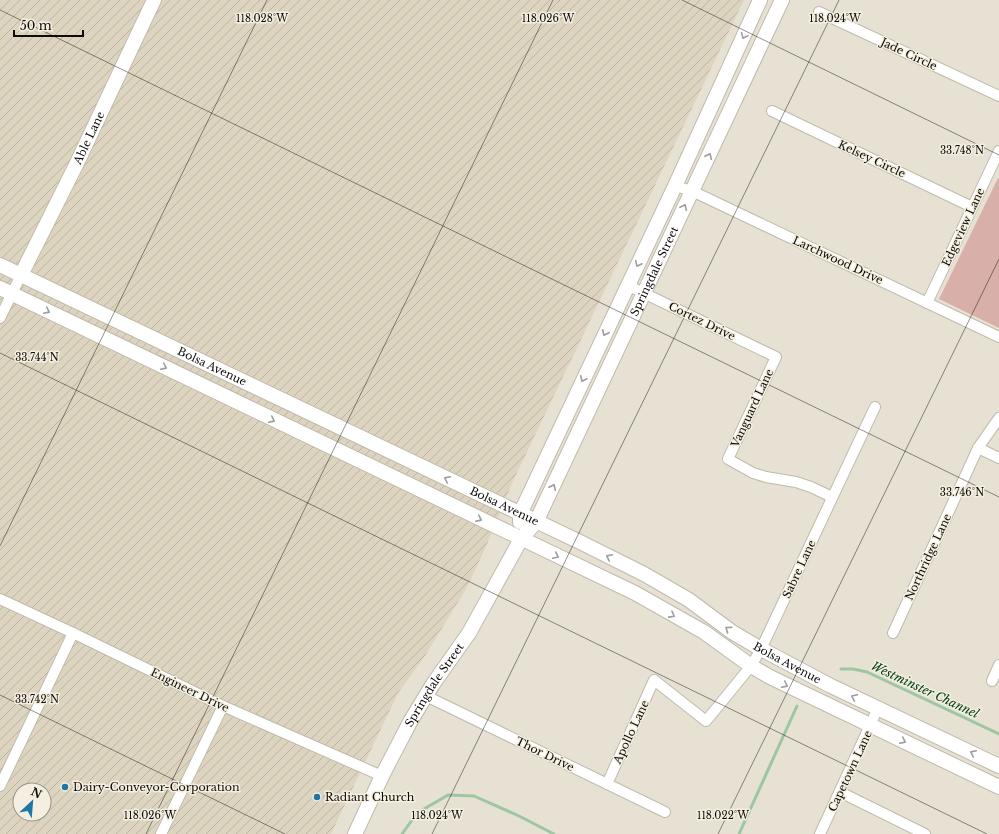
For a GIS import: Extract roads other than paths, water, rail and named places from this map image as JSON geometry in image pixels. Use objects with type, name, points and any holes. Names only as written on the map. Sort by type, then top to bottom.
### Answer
[{"type":"main road","name":"Able Lane","points":[[21,275],[76,165],[154,0]]},
{"type":"main road","name":"Springdale Street","points":[[521,539],[520,514],[627,285],[676,186],[760,0]]},
{"type":"main road","name":"Springdale Street","points":[[355,834],[382,776],[410,722],[469,633],[521,539],[536,522],[782,0]]},
{"type":"main road","name":"Bolsa Avenue","points":[[0,265],[644,574],[689,600],[732,632],[761,649],[829,685],[999,766]]},
{"type":"main road","name":"Bolsa Avenue","points":[[6,291],[635,593],[704,632],[751,666],[770,677],[999,787]]},
{"type":"main road","points":[[237,403],[241,397],[246,394],[254,395],[304,421],[312,422],[321,419]]},
{"type":"street","name":"Jade Circle","points":[[819,12],[999,96]]},
{"type":"street","name":"Kelsey Circle","points":[[772,111],[972,207]]},
{"type":"street","name":"Edgeview Lane","points":[[927,303],[999,151]]},
{"type":"street","name":"Larchwood Drive","points":[[676,186],[692,191],[999,337]]},
{"type":"street","points":[[0,318],[6,291],[21,275]]},
{"type":"street","name":"Cortez Drive","points":[[627,285],[776,357]]},
{"type":"street","name":"Vanguard Lane","points":[[776,357],[728,459],[753,473],[766,477],[796,482],[832,497]]},
{"type":"street","name":"Sabre Lane","points":[[654,680],[706,721],[751,666],[761,649],[875,408]]},
{"type":"street","name":"Northridge Lane","points":[[893,633],[978,448],[999,418]]},
{"type":"street","points":[[978,448],[999,458]]},
{"type":"street","name":"Engineer Drive","points":[[0,599],[223,706],[382,776]]},
{"type":"street","points":[[0,786],[73,633]]},
{"type":"street","points":[[992,681],[999,665]]},
{"type":"street","name":"Apollo Lane","points":[[607,784],[654,680]]},
{"type":"street","name":"Thor Drive","points":[[426,696],[665,812]]},
{"type":"street","points":[[161,834],[223,706]]},
{"type":"street","name":"Capetown Lane","points":[[820,834],[878,708]]},
{"type":"street","points":[[840,792],[925,834]]},
{"type":"waterway","name":"Westminster Channel","points":[[841,669],[853,669],[867,672],[999,734]]},
{"type":"waterway","name":"Westminster Channel","points":[[739,834],[797,706]]},
{"type":"waterway","name":"Westminster Channel","points":[[402,834],[417,813],[448,795],[474,796],[519,816],[554,834]]},
{"type":"place","name":"Dairy-Conveyor-Corporation","points":[[65,787]]},
{"type":"place","name":"Radiant Church","points":[[317,797]]}]
